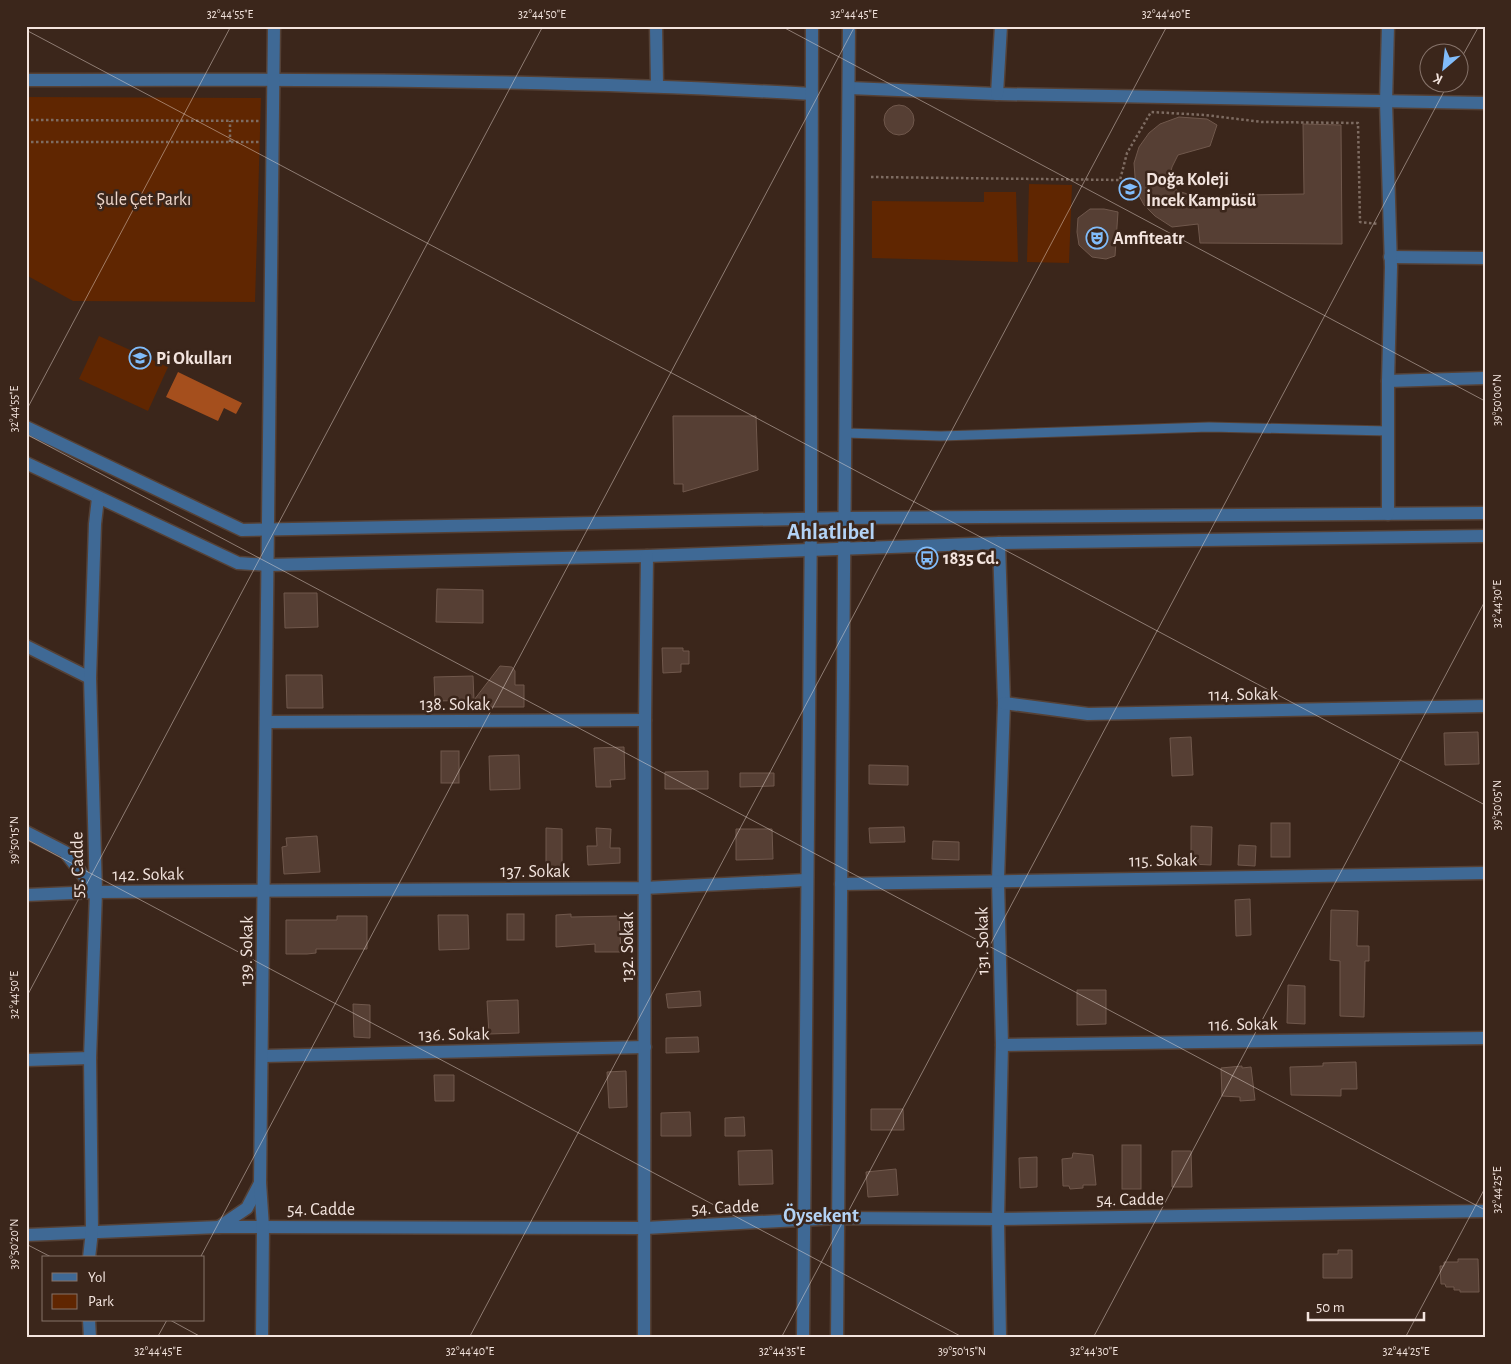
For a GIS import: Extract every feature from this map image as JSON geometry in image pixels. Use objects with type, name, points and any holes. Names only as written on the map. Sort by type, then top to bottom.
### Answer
[{"type":"street","name":"139. Sokak","points":[[262,1338],[263,1227],[260,1183],[274,26]]},
{"type":"street","points":[[656,26],[657,85]]},
{"type":"street","points":[[803,1338],[802,1220],[809,550],[811,519],[812,26]]},
{"type":"street","points":[[837,1338],[849,26]]},
{"type":"street","points":[[997,94],[1001,26]]},
{"type":"street","points":[[1388,26],[1386,102],[1390,226],[1388,514]]},
{"type":"street","points":[[26,80],[273,80],[657,85],[812,94]]},
{"type":"street","points":[[849,88],[997,94],[1485,103]]},
{"type":"street","points":[[1390,257],[1485,258]]},
{"type":"street","points":[[1388,381],[1485,378]]},
{"type":"street","points":[[26,427],[242,530],[845,518],[1485,513]]},
{"type":"street","points":[[26,463],[238,563],[268,564],[648,556],[999,544],[1485,536]]},
{"type":"street","name":"55. Cadde","points":[[89,1256],[92,1231],[90,1058],[96,892],[90,678],[94,524],[98,498]]},
{"type":"street","name":"131. Sokak","points":[[999,544],[1004,703],[998,880],[1002,1045],[998,1219],[1000,1338]]},
{"type":"street","name":"132. Sokak","points":[[644,1338],[644,888],[648,556]]},
{"type":"street","points":[[26,646],[90,678]]},
{"type":"street","name":"114. Sokak","points":[[1004,703],[1088,714],[1485,706]]},
{"type":"street","name":"138. Sokak","points":[[266,722],[645,720]]},
{"type":"street","name":"142. Sokak","points":[[26,832],[65,852],[96,892],[264,890]]},
{"type":"street","name":"115. Sokak","points":[[841,884],[1485,873]]},
{"type":"street","name":"137. Sokak","points":[[264,890],[644,888],[806,880]]},
{"type":"street","points":[[26,895],[96,892]]},
{"type":"street","name":"116. Sokak","points":[[1002,1045],[1485,1038]]},
{"type":"street","name":"136. Sokak","points":[[263,1056],[645,1048]]},
{"type":"street","points":[[26,1060],[90,1058]]},
{"type":"street","points":[[219,1227],[247,1208],[260,1183]]},
{"type":"street","name":"54. Cadde","points":[[26,1235],[219,1227],[644,1228],[838,1218],[998,1219],[1485,1212]]},
{"type":"street","points":[[89,1322],[90,1338]]},
{"type":"lane","points":[[846,433],[941,436],[1209,427],[1388,430]]},
{"type":"path","points":[[871,177],[1120,180],[1127,153],[1151,112],[1205,115],[1262,122],[1358,123],[1360,222],[1390,226]]},
{"type":"path","points":[[26,120],[273,121]]},
{"type":"path","points":[[230,121],[230,142]]},
{"type":"path","points":[[26,142],[272,143]]},
{"type":"green space","name":"Şule Çet Parkı","points":[[26,97],[261,98],[255,302],[73,301],[26,275]]},
{"type":"green space","points":[[1029,184],[1072,185],[1069,263],[1027,262]]},
{"type":"green space","points":[[984,192],[1016,192],[1018,262],[872,258],[872,201],[984,202]]},
{"type":"green space","points":[[99,336],[168,367],[148,411],[79,379]]},
{"type":"shaded area","points":[[178,372],[242,403],[236,414],[224,408],[218,421],[166,397]]},
{"type":"building","points":[[899,105],[910,109],[914,120],[910,131],[899,135],[888,131],[884,120],[888,109]]},
{"type":"building","points":[[1179,117],[1207,119],[1217,125],[1210,146],[1178,155],[1172,167],[1168,184],[1178,191],[1194,196],[1304,194],[1303,124],[1341,125],[1342,244],[1200,243],[1198,224],[1172,227],[1155,216],[1144,205],[1136,190],[1134,163],[1139,147],[1149,133],[1160,124]]},
{"type":"building","name":"Amfiteatr","points":[[1090,209],[1118,212],[1115,256],[1106,259],[1092,257],[1079,245],[1077,232],[1078,218]]},
{"type":"building","points":[[673,416],[756,416],[758,470],[683,492],[683,484],[674,484]]},
{"type":"building","points":[[437,589],[483,590],[483,623],[436,622]]},
{"type":"building","points":[[284,593],[317,593],[318,627],[285,628]]},
{"type":"building","points":[[662,648],[683,648],[683,651],[689,651],[689,664],[681,664],[681,672],[663,673]]},
{"type":"building","points":[[500,666],[512,667],[515,671],[515,685],[524,685],[524,707],[485,707],[485,700],[435,701],[434,677],[473,676],[474,700]]},
{"type":"building","points":[[286,675],[322,675],[323,708],[287,708]]},
{"type":"building","points":[[1478,732],[1479,764],[1445,765],[1444,733]]},
{"type":"building","points":[[1191,737],[1193,775],[1172,776],[1170,738]]},
{"type":"building","points":[[624,747],[625,779],[610,780],[611,787],[596,787],[594,748]]},
{"type":"building","points":[[441,751],[459,751],[459,783],[441,783]]},
{"type":"building","points":[[519,755],[520,789],[490,790],[489,756]]},
{"type":"building","points":[[869,765],[908,766],[908,785],[869,784]]},
{"type":"building","points":[[708,771],[708,789],[665,789],[665,772]]},
{"type":"building","points":[[740,773],[774,773],[774,786],[740,787]]},
{"type":"building","points":[[1271,823],[1290,823],[1290,857],[1271,857]]},
{"type":"building","points":[[1191,826],[1212,827],[1211,865],[1191,864]]},
{"type":"building","points":[[904,827],[905,842],[870,843],[869,828]]},
{"type":"building","points":[[546,828],[562,829],[562,867],[546,867]]},
{"type":"building","points":[[596,828],[611,829],[610,848],[620,848],[620,863],[588,865],[587,846],[597,846]]},
{"type":"building","points":[[736,829],[772,829],[773,859],[736,860]]},
{"type":"building","points":[[317,836],[320,872],[284,874],[282,847],[287,846],[286,838]]},
{"type":"building","points":[[933,841],[959,842],[959,860],[932,859]]},
{"type":"building","points":[[1239,845],[1256,846],[1255,866],[1238,865]]},
{"type":"building","points":[[1250,899],[1251,935],[1236,936],[1235,900]]},
{"type":"building","points":[[1331,910],[1358,911],[1357,946],[1369,946],[1369,961],[1365,961],[1364,1017],[1340,1016],[1340,961],[1330,960]]},
{"type":"building","points":[[507,914],[524,914],[524,940],[507,940]]},
{"type":"building","points":[[571,914],[571,917],[619,916],[621,952],[595,952],[595,944],[556,947],[556,915]]},
{"type":"building","points":[[438,915],[468,915],[469,949],[439,950]]},
{"type":"building","points":[[337,916],[367,916],[367,949],[316,949],[316,953],[286,954],[286,920],[337,920]]},
{"type":"building","points":[[1288,985],[1305,986],[1305,1024],[1287,1023]]},
{"type":"building","points":[[1077,990],[1106,990],[1106,1024],[1077,1025]]},
{"type":"building","points":[[700,991],[701,1006],[668,1008],[666,994]]},
{"type":"building","points":[[518,1000],[519,1033],[489,1034],[487,1001]]},
{"type":"building","points":[[353,1004],[370,1005],[370,1038],[354,1037]]},
{"type":"building","points":[[698,1037],[699,1052],[666,1053],[666,1038]]},
{"type":"building","points":[[1356,1062],[1357,1089],[1341,1089],[1341,1096],[1291,1095],[1290,1067]]},
{"type":"building","points":[[1242,1066],[1242,1068],[1251,1067],[1255,1100],[1240,1101],[1240,1097],[1222,1096],[1221,1068]]},
{"type":"building","points":[[626,1071],[627,1107],[609,1108],[607,1072]]},
{"type":"building","points":[[434,1075],[454,1075],[454,1101],[435,1101]]},
{"type":"building","points":[[871,1109],[903,1109],[904,1130],[871,1130]]},
{"type":"building","points":[[690,1112],[691,1136],[661,1136],[661,1113]]},
{"type":"building","points":[[744,1117],[745,1136],[725,1136],[725,1118]]},
{"type":"building","points":[[1122,1145],[1141,1145],[1141,1189],[1122,1189]]},
{"type":"building","points":[[772,1150],[773,1184],[739,1185],[738,1151]]},
{"type":"building","points":[[1172,1151],[1191,1151],[1192,1187],[1172,1187]]},
{"type":"building","points":[[1073,1153],[1093,1155],[1096,1185],[1083,1185],[1083,1188],[1070,1189],[1069,1186],[1063,1186],[1062,1159],[1072,1158]]},
{"type":"building","points":[[1037,1157],[1037,1187],[1020,1188],[1019,1158]]},
{"type":"building","points":[[896,1169],[898,1195],[868,1197],[866,1172]]},
{"type":"building","points":[[1338,1250],[1352,1250],[1352,1278],[1323,1278],[1323,1254],[1338,1254]]},
{"type":"building","points":[[1458,1259],[1478,1259],[1479,1292],[1460,1292],[1460,1290],[1454,1290],[1454,1287],[1446,1287],[1445,1284],[1441,1284],[1440,1266],[1444,1266],[1444,1262],[1458,1262]]},
{"type":"place","name":"Doğa Koleji İncek Kampüsü","points":[[1130,189]]},
{"type":"place","name":"Amfiteatr","points":[[1097,238]]},
{"type":"place","name":"Pi Okulları","points":[[140,358]]},
{"type":"place","name":"1835 Cd.","points":[[927,558]]},
{"type":"district","name":"Ahlatlıbel","points":[[831,531]]},
{"type":"district","name":"Öysekent","points":[[821,1215]]}]
